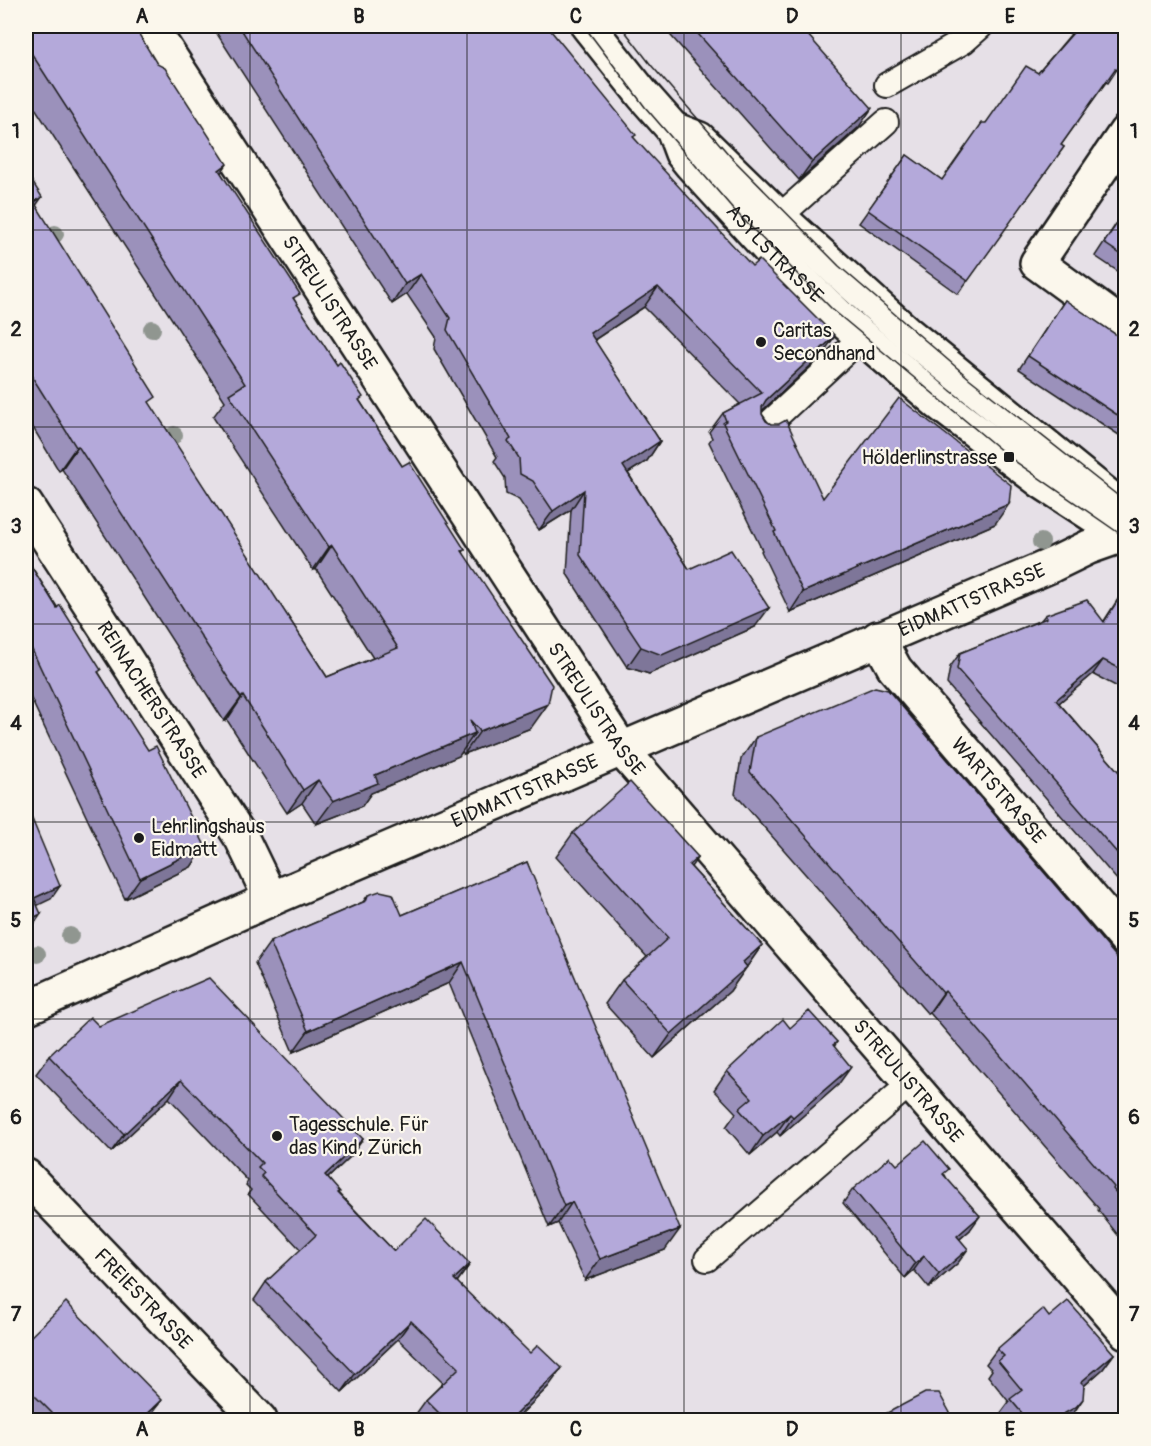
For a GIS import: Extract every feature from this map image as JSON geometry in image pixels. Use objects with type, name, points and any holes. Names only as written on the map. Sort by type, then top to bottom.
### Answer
[{"type":"street","name":"STREULISTRASSE","points":[[150,26],[622,750],[1125,1332]]},
{"type":"street","name":"ASYLSTRASSE","points":[[588,26],[673,129],[682,153],[779,260],[862,337],[940,404],[1041,481],[1093,515],[1125,529]]},
{"type":"street","name":"ASYLSTRASSE","points":[[673,129],[699,139],[779,217],[907,333],[1110,498],[1125,521]]},
{"type":"street","points":[[1125,132],[1037,263],[1125,328]]},
{"type":"street","name":"REINACHERSTRASSE","points":[[26,505],[242,839],[271,899]]},
{"type":"street","name":"EIDMATTSTRASSE","points":[[26,1008],[271,899],[1052,565],[1089,547],[1125,534]]},
{"type":"street","name":"WARTSTRASSE","points":[[878,638],[895,669],[1125,939]]},
{"type":"street","name":"FREIESTRASSE","points":[[26,1176],[260,1420]]},
{"type":"lane","points":[[887,85],[964,41],[981,26]]},
{"type":"lane","points":[[779,217],[886,122]]},
{"type":"lane","points":[[762,430],[862,337]]},
{"type":"lane","points":[[707,1259],[910,1083]]},
{"type":"building","points":[[26,26],[134,26],[157,64],[165,68],[227,164],[219,170],[300,294],[293,298],[337,365],[340,362],[363,397],[359,400],[402,466],[409,462],[465,550],[462,551],[552,685],[548,704],[480,731],[470,720],[475,733],[375,775],[378,783],[333,801],[318,780],[303,790],[78,446],[76,447],[26,367],[26,172],[42,197],[34,202],[156,397],[149,402],[327,677],[398,648],[332,545],[329,547],[229,394],[245,384],[26,45]]},
{"type":"building","points":[[239,26],[547,26],[636,135],[633,137],[752,266],[759,260],[835,336],[766,400],[762,407],[762,414],[771,424],[779,424],[786,420],[823,498],[899,398],[1011,485],[1009,504],[803,592],[723,423],[726,421],[723,413],[762,393],[658,287],[590,333],[660,441],[623,466],[689,569],[731,550],[769,608],[662,655],[641,647],[580,555],[584,490],[553,511],[533,481],[520,474],[519,458],[508,441],[511,439],[447,330],[450,318],[421,274],[405,284]]},
{"type":"building","points":[[691,26],[800,26],[872,108],[812,162]]},
{"type":"building","points":[[1079,26],[1125,26],[1125,57],[1061,145],[1064,147],[968,281],[868,210],[907,155],[942,180],[1026,66],[1038,73]]},
{"type":"building","points":[[1125,211],[1125,257],[1104,243]]},
{"type":"building","points":[[1065,300],[1125,341],[1125,420],[1028,356]]},
{"type":"building","points":[[26,558],[57,608],[60,605],[101,670],[98,672],[148,750],[156,746],[205,846],[140,878],[26,637]]},
{"type":"building","points":[[1125,589],[1125,642],[1122,644],[1125,648],[1125,671],[1103,660],[1056,700],[1125,779],[1125,862],[957,669],[960,653],[1047,618],[1045,615],[1087,600],[1104,622]]},
{"type":"building","points":[[875,687],[888,690],[1125,967],[1125,1204],[1113,1189],[1114,1187],[945,991],[943,993],[750,772],[756,737]]},
{"type":"building","points":[[630,782],[698,857],[689,865],[762,945],[743,962],[747,967],[671,1034],[622,980],[668,938],[573,833]]},
{"type":"building","points":[[32,819],[60,886],[34,898],[41,914],[26,921],[26,822]]},
{"type":"building","points":[[527,862],[680,1229],[600,1259],[572,1202],[564,1206],[463,962],[308,1031],[270,942],[366,901],[368,895],[380,891],[393,894],[402,915]]},
{"type":"building","points":[[209,978],[363,1139],[325,1175],[340,1192],[338,1193],[394,1251],[426,1219],[470,1264],[454,1279],[530,1353],[538,1345],[562,1368],[510,1420],[446,1420],[426,1400],[459,1368],[411,1321],[355,1374],[266,1282],[316,1235],[261,1176],[264,1173],[258,1167],[262,1163],[181,1080],[124,1134],[49,1056],[90,1017],[99,1026]]},
{"type":"building","points":[[809,1011],[837,1042],[833,1045],[851,1067],[793,1117],[790,1114],[763,1136],[739,1109],[752,1098],[727,1071],[783,1019],[790,1028]]},
{"type":"building","points":[[925,1141],[949,1169],[943,1174],[980,1216],[957,1236],[968,1249],[939,1274],[924,1256],[915,1264],[853,1189],[890,1157],[897,1165]]},
{"type":"building","points":[[1068,1301],[1114,1354],[1081,1382],[1084,1385],[1083,1399],[1076,1407],[1048,1420],[1028,1420],[1010,1399],[1022,1390],[998,1361],[1004,1356],[997,1349],[1043,1309],[1049,1317]]},
{"type":"building","points":[[66,1302],[162,1400],[141,1420],[59,1420],[28,1389],[26,1390],[26,1341]]},
{"type":"building","points":[[925,1393],[939,1393],[954,1420],[874,1420]]},
{"type":"tram line","points":[[584,26],[645,107],[735,211],[833,310],[1009,457],[1126,538]]},
{"type":"tram line","points":[[621,26],[651,65],[731,157],[839,266],[970,379],[1126,502]]},
{"type":"place","name":"Caritas Secondhand","points":[[761,342]]},
{"type":"place","name":"Hölderlinstrasse","points":[[1009,457]]},
{"type":"place","name":"Lehrlingshaus Eidmatt","points":[[139,838]]},
{"type":"place","name":"Tagesschule. Für das Kind, Zürich","points":[[277,1136]]}]
